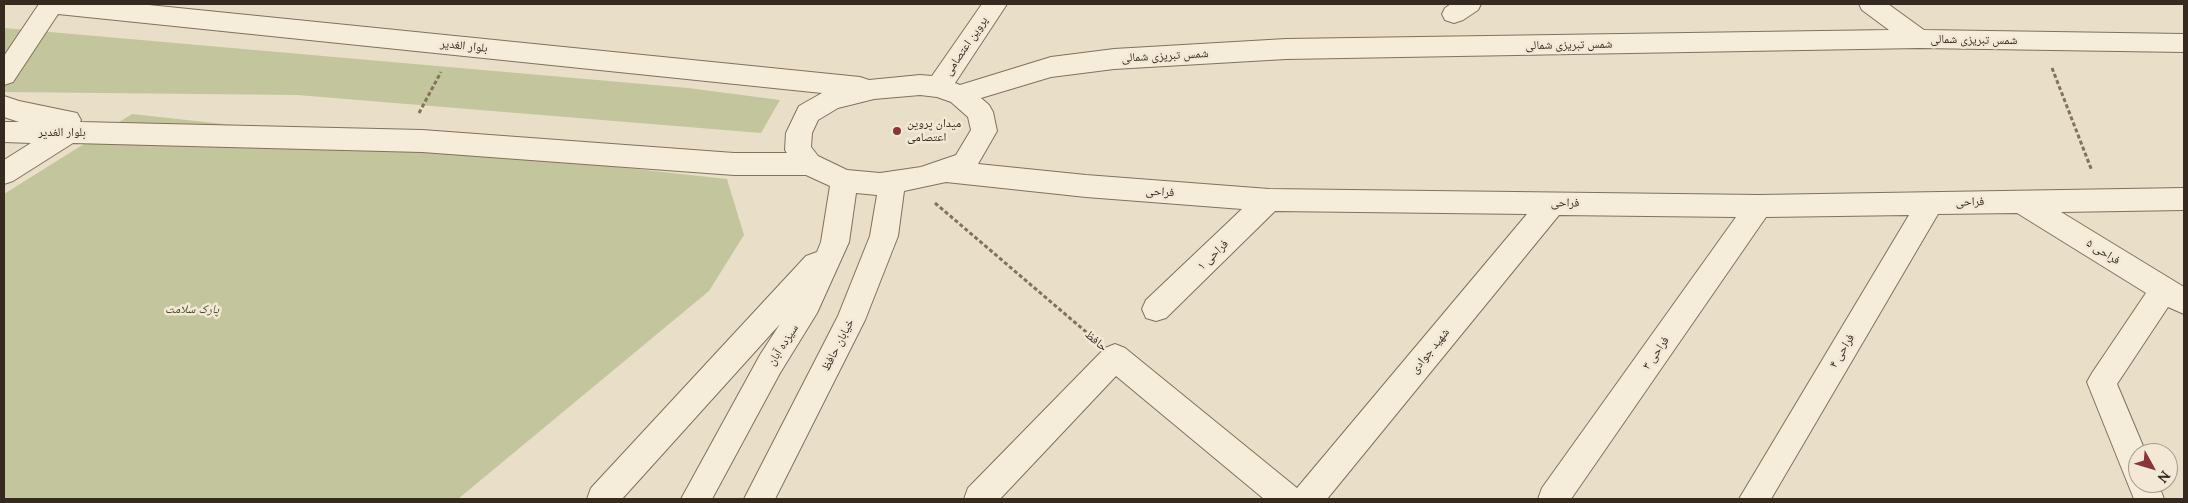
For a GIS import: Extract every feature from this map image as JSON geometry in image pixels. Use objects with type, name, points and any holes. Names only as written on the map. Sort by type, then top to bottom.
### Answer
[{"type":"street","name":"بلوار الغدیر","points":[[53,4],[874,89]]},
{"type":"street","points":[[4,76],[53,4]]},
{"type":"street","name":"پروین اعتصامی","points":[[949,91],[995,4]]},
{"type":"street","points":[[1870,4],[1919,39]]},
{"type":"street","name":"شمس تبریزی شمالی","points":[[949,91],[1051,67],[1114,59],[1296,49],[1919,39],[2184,43]]},
{"type":"street","points":[[920,85],[949,91],[980,112],[984,131],[965,163],[946,171],[880,184],[844,181],[809,164],[798,150],[799,133],[808,113],[831,100],[874,89],[920,85]]},
{"type":"street","points":[[4,106],[16,111],[60,118],[122,133]]},
{"type":"street","name":"بلوار الغدیر","points":[[4,132],[404,140],[734,164],[809,164]]},
{"type":"street","points":[[4,173],[66,134]]},
{"type":"street","name":"فراحی","points":[[946,171],[1086,186],[1269,200],[1759,206],[2184,199]]},
{"type":"street","name":"سیزده آبان","points":[[696,499],[770,364],[804,314],[835,242],[844,181]]},
{"type":"street","name":"خیابان حافظ","points":[[759,499],[851,320],[884,236],[901,181]]},
{"type":"street","name":"فراحی ۱","points":[[1156,309],[1269,200]]},
{"type":"street","name":"شهید جوادی","points":[[1308,499],[1553,202]]},
{"type":"street","name":"فراحی ۵","points":[[2022,202],[2174,296]]},
{"type":"street","name":"فراحی ۴","points":[[1754,499],[1930,203]]},
{"type":"street","name":"فراحی ۳","points":[[1553,499],[1759,206]]},
{"type":"street","points":[[602,499],[784,302],[835,242]]},
{"type":"street","points":[[2128,446],[2102,382],[2174,296]]},
{"type":"street","points":[[978,499],[1115,357]]},
{"type":"street","name":"حافظ","points":[[1115,357],[1287,499]]},
{"type":"path","points":[[2042,41],[2103,200]]},
{"type":"path","points":[[404,140],[455,45]]},
{"type":"path","name":"حافظ","points":[[901,181],[1115,357]]},
{"type":"green space","points":[[4,28],[688,88],[780,100],[761,133],[297,95],[4,92]]},
{"type":"green space","name":"پارک سلامت","points":[[132,114],[727,179],[744,235],[709,291],[458,499],[4,499],[4,194]]},
{"type":"place","name":"میدان پروین اعتصامی","points":[[897,131]]}]
